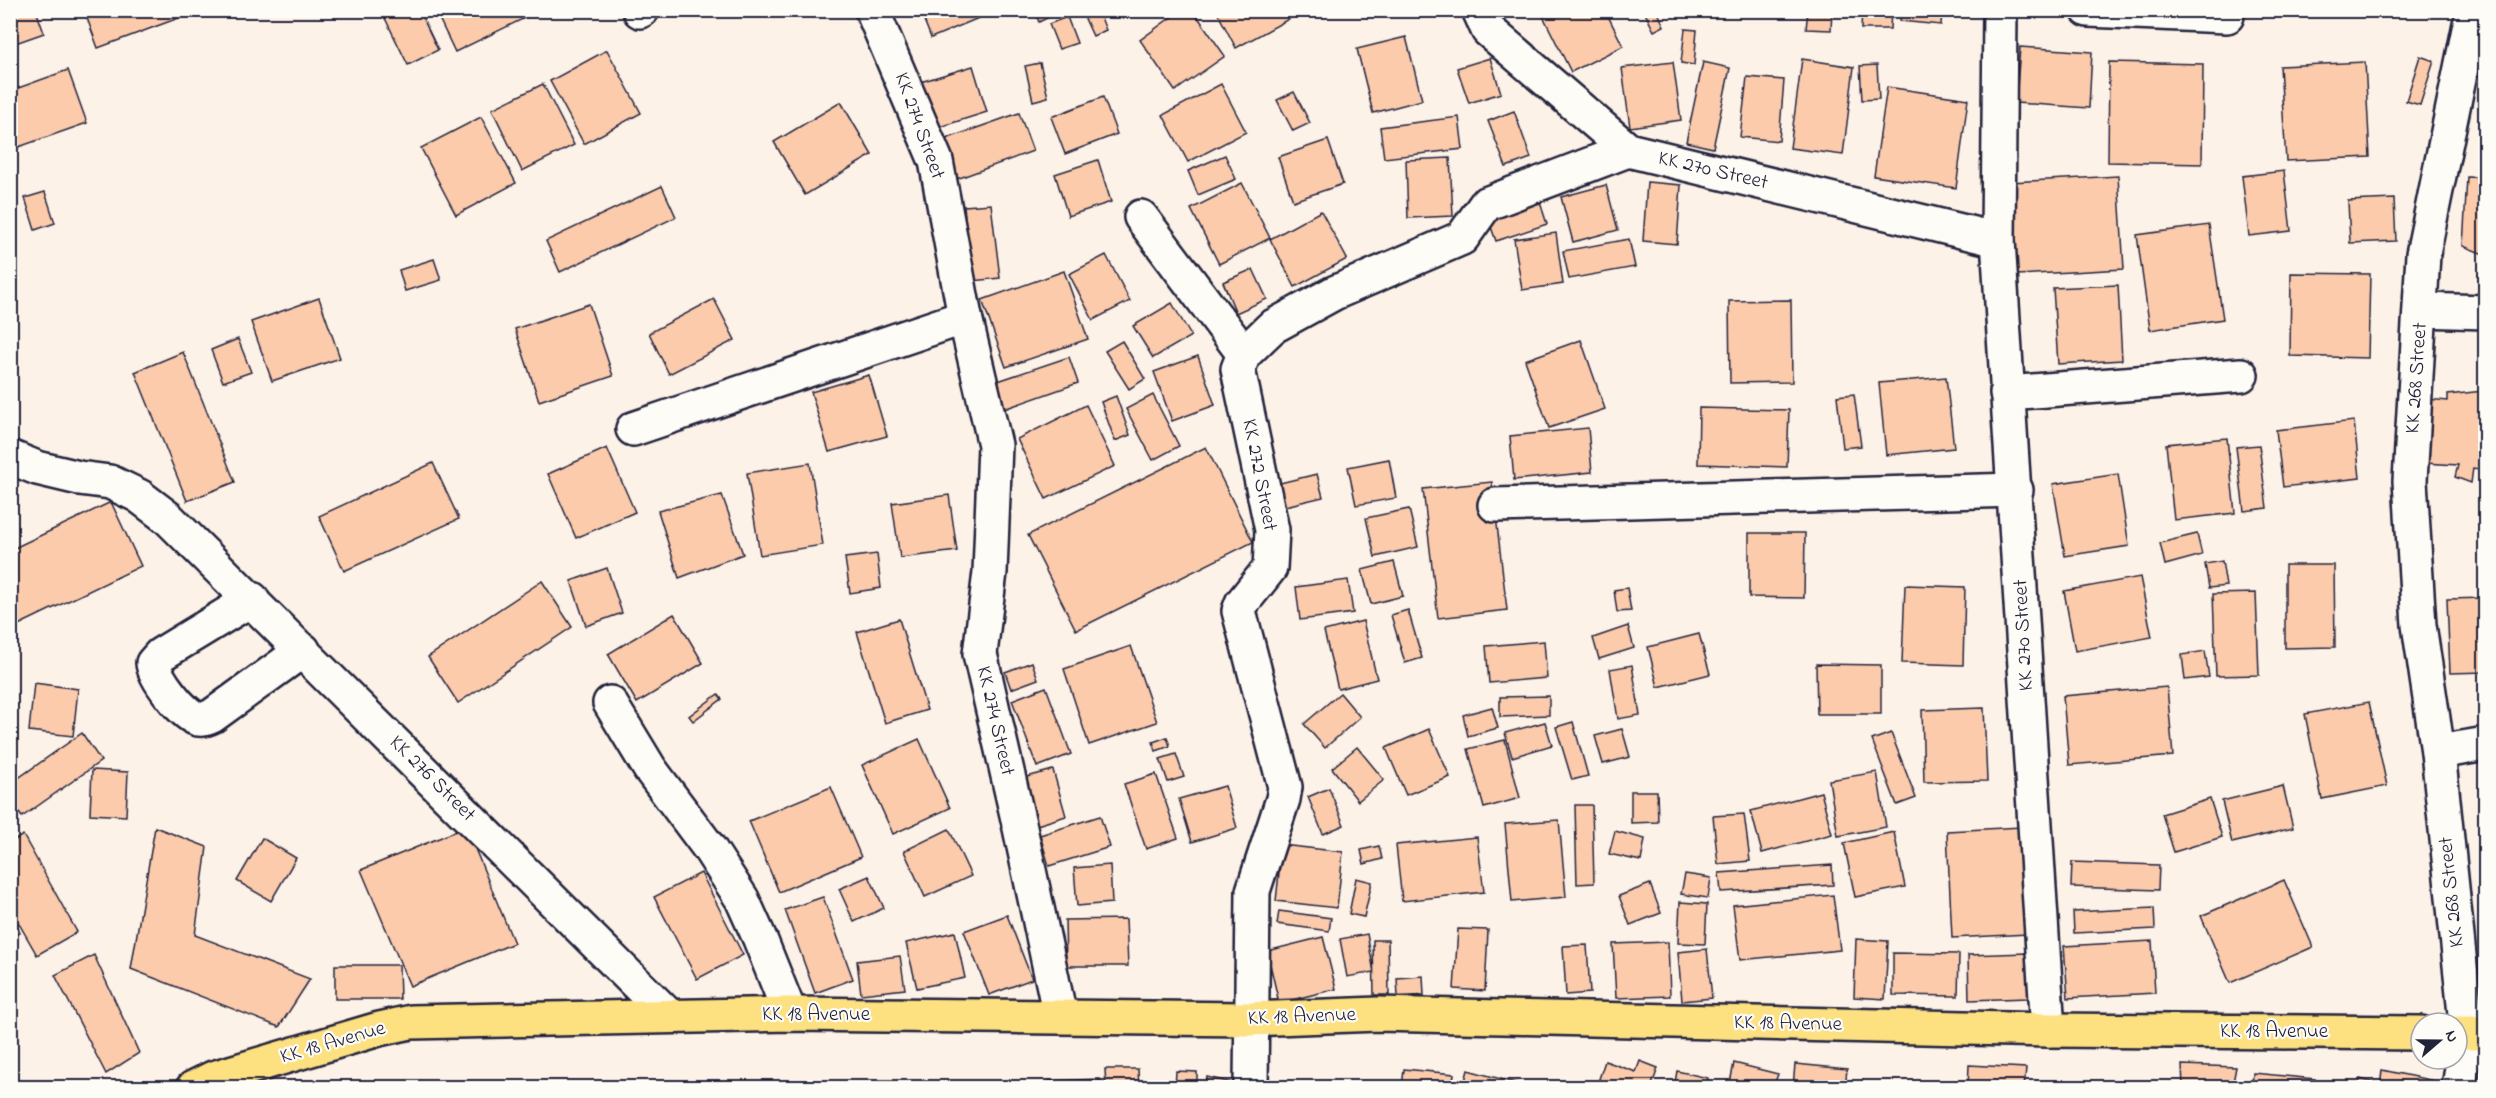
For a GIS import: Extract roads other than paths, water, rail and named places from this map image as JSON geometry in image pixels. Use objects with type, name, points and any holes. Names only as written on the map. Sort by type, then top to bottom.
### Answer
[{"type":"main road","name":"KK 18 Avenue","points":[[194,1088],[213,1078],[379,1029],[411,1023],[669,1016],[790,1014],[1250,1019],[1378,1014],[2048,1030],[2409,1033]]},
{"type":"street","name":"KK 274 Street","points":[[872,10],[936,161],[965,317],[995,446],[990,572],[980,654],[1060,1016]]},
{"type":"street","name":"KK 270 Street","points":[[1479,10],[1488,30],[1628,150],[1998,240]]},
{"type":"street","name":"KK 270 Street","points":[[2000,10],[1998,240],[2007,393],[2016,490],[2048,1030]]},
{"type":"street","points":[[2088,10],[2227,16]]},
{"type":"street","name":"KK 268 Street","points":[[2459,1088],[2470,1033],[2438,752],[2419,625],[2410,481],[2423,254],[2470,24],[2480,10]]},
{"type":"street","points":[[1141,217],[1244,354],[1272,327],[1334,293],[1462,238],[1486,204],[1628,150]]},
{"type":"street","points":[[2421,310],[2486,312]]},
{"type":"street","points":[[633,429],[965,317]]},
{"type":"street","name":"KK 272 Street","points":[[1244,354],[1238,369],[1272,530],[1270,568],[1242,603],[1239,611],[1285,787],[1253,891],[1250,1019]]},
{"type":"street","points":[[2007,393],[2241,375]]},
{"type":"street","name":"KK 276 Street","points":[[10,457],[37,468],[79,478],[110,482],[139,496],[194,542],[669,1016]]},
{"type":"street","points":[[1495,505],[2016,490]]},
{"type":"street","points":[[252,599],[160,655],[153,663],[158,678],[188,712],[196,718],[205,719],[212,716],[303,650]]},
{"type":"street","points":[[610,703],[650,769],[709,849],[742,899],[790,1014]]},
{"type":"street","points":[[2438,752],[2486,744]]},
{"type":"street","points":[[1250,1019],[1251,1088]]}]
